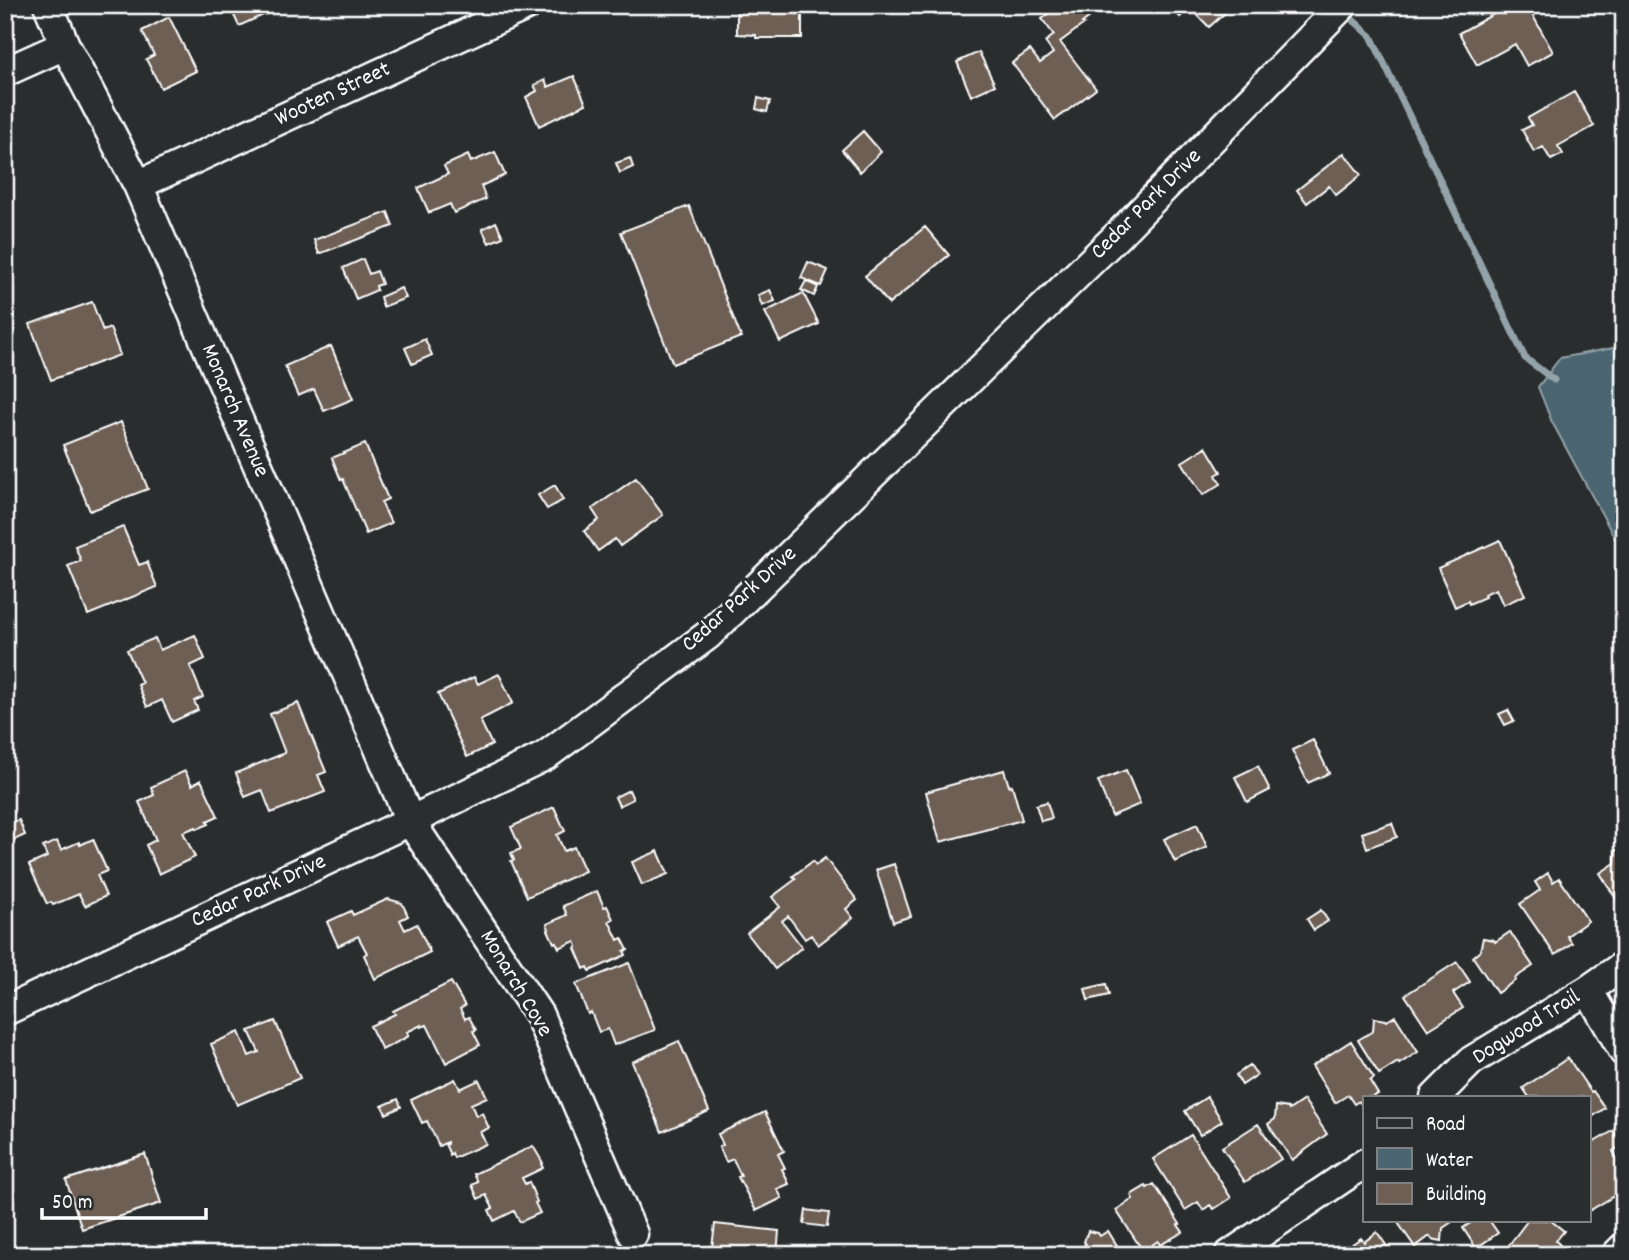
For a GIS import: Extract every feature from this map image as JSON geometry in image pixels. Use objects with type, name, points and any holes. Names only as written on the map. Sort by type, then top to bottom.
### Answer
[{"type":"street","name":"Monarch Avenue","points":[[48,5],[65,45],[138,185],[410,821]]},
{"type":"street","name":"Wooten Street","points":[[138,185],[528,5]]},
{"type":"street","name":"Cedar Park Drive","points":[[5,1011],[545,756],[708,635],[1118,235],[1343,5]]},
{"type":"street","points":[[5,72],[65,45]]},
{"type":"street","name":"Monarch Cove","points":[[410,821],[539,1015],[633,1234]]},
{"type":"street","name":"Dogwood Trail","points":[[1436,1096],[1471,1061],[1624,965]]},
{"type":"street","points":[[1588,990],[1624,1052]]},
{"type":"street","points":[[1229,1255],[1363,1164]]},
{"type":"street","points":[[1616,1255],[1624,1247]]},
{"type":"water","points":[[1624,346],[1624,555],[1552,422],[1538,387],[1560,358]]},
{"type":"building","points":[[285,5],[239,26],[230,7]]},
{"type":"building","points":[[737,5],[788,5],[788,10],[802,10],[802,38],[756,38],[756,35],[737,34]]},
{"type":"building","points":[[1060,5],[1084,5],[1091,16],[1060,42],[1096,89],[1055,120],[1012,63],[1030,50],[1040,63],[1053,53],[1045,42],[1054,35],[1042,19]]},
{"type":"building","points":[[1171,5],[1234,5],[1209,27],[1190,7],[1180,17]]},
{"type":"building","points":[[1510,5],[1527,5],[1553,52],[1527,66],[1515,44],[1477,65],[1459,33]]},
{"type":"building","points":[[169,17],[196,71],[161,88],[146,59],[154,55],[142,31]]},
{"type":"building","points":[[979,52],[995,85],[971,96],[957,62]]},
{"type":"building","points":[[574,76],[586,104],[539,126],[526,97],[537,91],[534,85],[545,80],[548,87]]},
{"type":"building","points":[[1574,92],[1594,126],[1558,146],[1563,154],[1551,160],[1543,147],[1534,152],[1522,130],[1532,125],[1528,118]]},
{"type":"building","points":[[758,98],[770,101],[767,112],[756,109]]},
{"type":"building","points":[[863,131],[881,152],[860,172],[842,150]]},
{"type":"building","points":[[495,152],[505,175],[481,186],[486,199],[454,213],[450,204],[429,213],[418,188],[448,174],[444,166],[468,155],[471,162]]},
{"type":"building","points":[[1344,153],[1361,175],[1336,195],[1329,186],[1307,203],[1297,190]]},
{"type":"building","points":[[630,158],[633,167],[620,173],[616,163]]},
{"type":"building","points":[[689,206],[741,337],[673,364],[621,232]]},
{"type":"building","points":[[388,212],[393,226],[319,254],[314,240]]},
{"type":"building","points":[[496,222],[503,237],[489,243],[482,229]]},
{"type":"building","points":[[925,227],[949,255],[889,304],[865,276]]},
{"type":"building","points":[[363,259],[369,274],[377,271],[382,284],[376,286],[377,290],[356,299],[343,268]]},
{"type":"building","points":[[808,262],[828,270],[821,286],[801,278]]},
{"type":"building","points":[[806,281],[818,287],[814,296],[801,290]]},
{"type":"building","points":[[401,288],[406,298],[383,307],[380,297]]},
{"type":"building","points":[[770,290],[775,301],[762,306],[758,295]]},
{"type":"building","points":[[803,293],[819,324],[780,342],[765,312]]},
{"type":"building","points":[[92,302],[103,331],[110,328],[120,355],[51,380],[30,324]]},
{"type":"building","points":[[425,339],[432,355],[412,364],[405,348]]},
{"type":"building","points":[[331,346],[353,399],[324,411],[314,389],[298,396],[285,366]]},
{"type":"building","points":[[121,422],[148,489],[90,511],[63,445]]},
{"type":"building","points":[[365,444],[388,499],[381,502],[391,523],[366,534],[332,458]]},
{"type":"building","points":[[1206,447],[1221,472],[1216,475],[1221,484],[1203,495],[1182,462]]},
{"type":"building","points":[[636,478],[663,515],[620,546],[615,539],[598,551],[584,531],[599,520],[592,509]]},
{"type":"building","points":[[555,485],[563,500],[547,509],[538,495]]},
{"type":"building","points":[[123,527],[139,565],[147,562],[157,587],[88,615],[68,566],[81,561],[75,546]]},
{"type":"building","points":[[1500,540],[1525,595],[1503,605],[1496,589],[1484,594],[1485,597],[1455,607],[1438,568]]},
{"type":"building","points":[[195,635],[205,659],[190,666],[203,697],[194,701],[198,710],[172,722],[162,700],[147,707],[138,685],[142,683],[127,650],[155,638],[160,650]]},
{"type":"building","points":[[499,674],[513,703],[480,720],[492,745],[467,757],[438,694],[474,677],[478,684]]},
{"type":"building","points":[[298,703],[326,772],[318,775],[325,792],[271,813],[262,790],[245,797],[236,773],[285,753],[270,714]]},
{"type":"building","points":[[1508,710],[1514,721],[1505,725],[1499,714]]},
{"type":"building","points":[[1313,740],[1329,773],[1308,783],[1292,750]]},
{"type":"building","points":[[1258,766],[1270,790],[1247,802],[1235,777]]},
{"type":"building","points":[[1004,770],[1009,786],[1012,785],[1022,820],[940,842],[926,792]]},
{"type":"building","points":[[1126,770],[1140,804],[1112,816],[1098,781]]},
{"type":"building","points":[[185,771],[192,785],[201,780],[218,816],[207,821],[209,824],[183,832],[195,857],[159,874],[146,845],[156,840],[139,802],[154,795],[151,787]]},
{"type":"building","points":[[629,790],[633,799],[619,806],[615,797]]},
{"type":"building","points":[[1047,802],[1052,818],[1041,821],[1036,805]]},
{"type":"building","points":[[554,807],[565,831],[557,835],[564,851],[574,847],[585,871],[527,897],[511,861],[514,860],[511,853],[521,849],[511,827]]},
{"type":"building","points":[[19,820],[25,835],[14,840],[7,824]]},
{"type":"building","points":[[1392,823],[1397,837],[1367,848],[1362,833]]},
{"type":"building","points":[[1197,824],[1207,847],[1175,862],[1164,839]]},
{"type":"building","points":[[93,839],[107,871],[97,875],[106,896],[85,906],[79,894],[53,905],[51,902],[47,904],[29,865],[47,857],[43,847],[57,841],[61,850]]},
{"type":"building","points":[[1616,850],[1624,851],[1624,903],[1620,905],[1600,873],[1615,863]]},
{"type":"building","points":[[658,851],[668,874],[642,885],[632,862]]},
{"type":"building","points":[[825,858],[857,900],[846,909],[853,918],[818,945],[811,935],[805,939],[788,916],[782,921],[802,947],[775,969],[747,933],[780,907],[772,897],[796,879],[793,876],[813,861],[816,865]]},
{"type":"building","points":[[894,864],[911,916],[893,922],[876,870]]},
{"type":"building","points":[[1548,873],[1553,882],[1559,878],[1588,921],[1567,936],[1572,943],[1555,955],[1520,904],[1540,890],[1535,882]]},
{"type":"building","points":[[597,891],[613,919],[609,921],[618,940],[622,938],[628,950],[624,951],[626,955],[590,971],[588,967],[584,969],[575,948],[575,941],[559,948],[556,942],[554,943],[547,924],[567,915],[563,906]]},
{"type":"building","points":[[388,899],[402,903],[408,916],[400,920],[405,930],[417,924],[430,952],[375,979],[364,955],[367,953],[358,936],[338,946],[327,922],[351,911],[353,915]]},
{"type":"building","points":[[1321,910],[1328,921],[1314,930],[1307,919]]},
{"type":"building","points":[[1510,932],[1533,966],[1497,993],[1473,957],[1480,951],[1483,938],[1495,942]]},
{"type":"building","points":[[1457,962],[1470,982],[1453,993],[1463,1008],[1428,1030],[1405,995]]},
{"type":"building","points":[[629,963],[655,1030],[614,1045],[608,1029],[599,1032],[591,1012],[588,1014],[576,984]]},
{"type":"building","points":[[451,982],[465,1006],[460,1009],[465,1019],[469,1017],[480,1045],[446,1063],[427,1025],[421,1025],[407,1032],[409,1036],[382,1050],[370,1026],[395,1014],[393,1011]]},
{"type":"building","points":[[1106,984],[1109,995],[1088,1000],[1085,989]]},
{"type":"building","points":[[1395,1016],[1418,1052],[1379,1074],[1358,1040],[1373,1031],[1374,1018],[1387,1021]]},
{"type":"building","points":[[275,1021],[300,1078],[237,1105],[211,1044],[239,1032],[249,1056],[259,1052],[249,1031]]},
{"type":"building","points":[[679,1041],[709,1111],[662,1132],[632,1062]]},
{"type":"building","points":[[1351,1041],[1374,1078],[1370,1081],[1378,1094],[1363,1096],[1361,1104],[1359,1101],[1354,1104],[1348,1095],[1335,1103],[1312,1066]]},
{"type":"building","points":[[1568,1058],[1605,1108],[1590,1118],[1590,1096],[1528,1096],[1523,1088]]},
{"type":"building","points":[[1250,1065],[1257,1075],[1242,1085],[1236,1075]]},
{"type":"building","points":[[455,1079],[460,1089],[479,1080],[487,1097],[471,1104],[476,1116],[482,1113],[489,1128],[480,1132],[486,1144],[454,1158],[445,1144],[447,1142],[439,1146],[427,1121],[422,1123],[411,1100]]},
{"type":"building","points":[[1207,1097],[1222,1121],[1200,1135],[1185,1111]]},
{"type":"building","points":[[398,1099],[401,1107],[386,1114],[382,1106]]},
{"type":"building","points":[[1304,1100],[1327,1134],[1292,1160],[1268,1124],[1275,1119],[1276,1106],[1289,1110]]},
{"type":"building","points":[[765,1112],[784,1151],[778,1154],[789,1184],[777,1189],[782,1198],[756,1211],[738,1177],[741,1176],[733,1159],[726,1162],[719,1147],[723,1145],[718,1134]]},
{"type":"building","points":[[1258,1124],[1281,1159],[1245,1182],[1222,1147]]},
{"type":"building","points":[[1613,1131],[1622,1145],[1613,1151],[1620,1164],[1624,1162],[1624,1190],[1590,1210],[1590,1144]]},
{"type":"building","points":[[1191,1135],[1231,1198],[1214,1209],[1210,1205],[1203,1210],[1198,1202],[1185,1210],[1153,1159]]},
{"type":"building","points":[[533,1146],[543,1168],[522,1178],[525,1184],[529,1182],[540,1213],[520,1222],[514,1211],[494,1221],[489,1210],[493,1208],[486,1195],[478,1199],[472,1185],[478,1182],[474,1174]]},
{"type":"building","points":[[145,1154],[161,1203],[82,1229],[66,1180]]},
{"type":"building","points":[[1154,1184],[1183,1232],[1160,1245],[1158,1241],[1143,1251],[1116,1210],[1133,1199],[1131,1195]]},
{"type":"building","points":[[806,1210],[829,1213],[827,1227],[804,1224]]},
{"type":"building","points":[[1397,1222],[1452,1222],[1443,1228],[1442,1241],[1430,1236],[1415,1247]]},
{"type":"building","points":[[1472,1222],[1490,1222],[1498,1233],[1476,1248],[1463,1228]]},
{"type":"building","points":[[1526,1222],[1553,1222],[1564,1231],[1556,1241],[1561,1246],[1554,1255],[1514,1255],[1506,1249]]},
{"type":"building","points":[[715,1224],[779,1231],[777,1255],[708,1255],[709,1246],[712,1247]]},
{"type":"building","points":[[1088,1231],[1100,1236],[1108,1231],[1123,1255],[1071,1255],[1086,1244],[1084,1242]]},
{"type":"building","points":[[1377,1232],[1393,1255],[1344,1255],[1342,1251],[1361,1238],[1364,1242]]},
{"type":"waterway","points":[[1351,18],[1371,36],[1525,358],[1554,380]]}]
